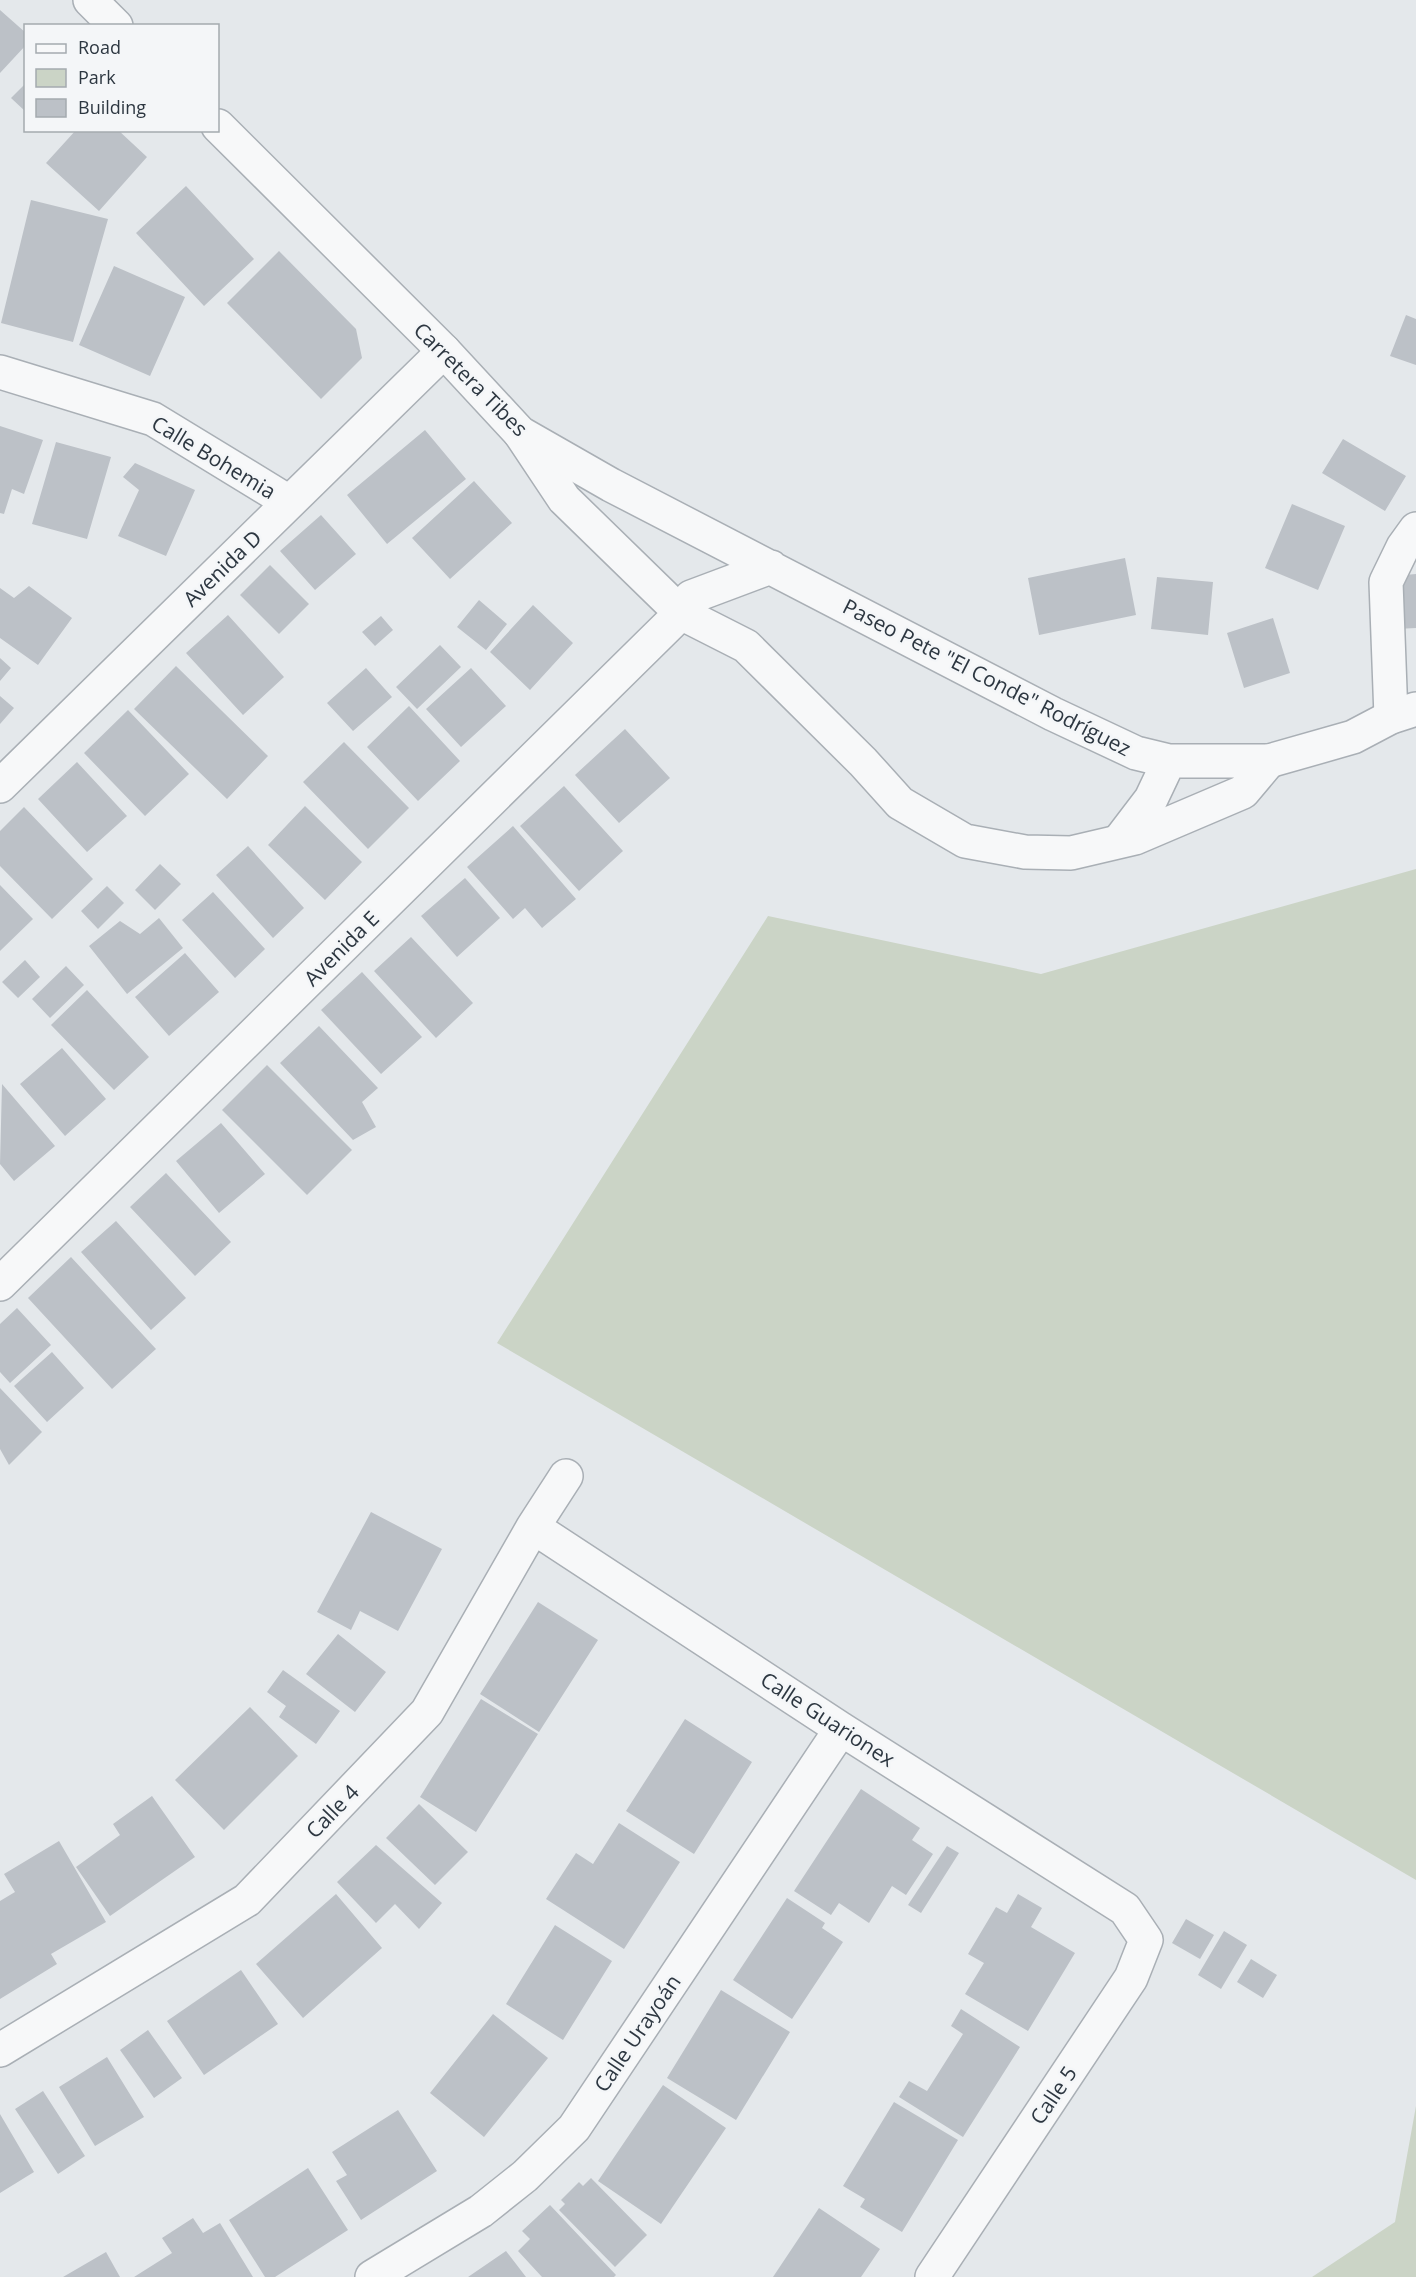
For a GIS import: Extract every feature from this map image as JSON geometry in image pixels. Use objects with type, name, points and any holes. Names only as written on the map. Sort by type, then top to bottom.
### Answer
[{"type":"street","points":[[90,0],[114,24]]},
{"type":"street","name":"Carretera Tibes","points":[[219,127],[444,351],[520,433],[611,485],[771,567]]},
{"type":"street","name":"Avenida D","points":[[0,786],[444,351]]},
{"type":"street","name":"Calle Bohemia","points":[[0,372],[153,419],[289,502]]},
{"type":"street","points":[[520,433],[564,499],[681,613],[746,646],[863,762],[900,803],[965,841],[1025,852],[1071,853],[1135,838],[1243,792],[1269,761]]},
{"type":"street","points":[[1404,713],[1386,582],[1403,547],[1416,529]]},
{"type":"street","name":"Avenida E","points":[[0,1284],[681,613],[691,597],[771,567]]},
{"type":"street","name":"Paseo Pete \"El Conde\" Rodríguez","points":[[771,567],[1053,714],[1136,753],[1169,761],[1269,761],[1353,737],[1404,713]]},
{"type":"street","points":[[1119,841],[1151,799],[1169,761]]},
{"type":"street","name":"Calle 4","points":[[0,2050],[247,1900],[427,1712],[533,1527],[566,1476]]},
{"type":"street","name":"Calle Guarionex","points":[[533,1527],[841,1729],[1125,1909]]},
{"type":"street","name":"Calle Urayoán","points":[[372,2277],[481,2211],[525,2176],[574,2128],[841,1729]]},
{"type":"street","name":"Calle 5","points":[[932,2277],[1131,1978],[1146,1940],[1125,1909]]},
{"type":"green space","points":[[1416,869],[1416,1880],[497,1343],[768,916],[1041,974]]},
{"type":"green space","points":[[1416,2106],[1416,2277],[1312,2277],[1395,2222]]},
{"type":"building","points":[[0,10],[24,31],[24,47],[0,73]]},
{"type":"building","points":[[24,85],[24,110],[11,98]]},
{"type":"building","points":[[74,132],[120,132],[147,157],[99,211],[46,163]]},
{"type":"building","points":[[186,186],[254,259],[204,306],[136,233]]},
{"type":"building","points":[[31,200],[108,219],[73,342],[1,323]]},
{"type":"building","points":[[279,251],[356,329],[362,358],[321,399],[227,303]]},
{"type":"building","points":[[114,266],[185,297],[150,376],[79,345]]},
{"type":"building","points":[[1406,315],[1416,319],[1416,365],[1390,356]]},
{"type":"building","points":[[0,426],[43,440],[24,494],[12,489],[4,514],[0,513]]},
{"type":"building","points":[[425,430],[466,479],[387,544],[347,495]]},
{"type":"building","points":[[1343,439],[1406,476],[1385,511],[1322,473]]},
{"type":"building","points":[[56,442],[111,457],[87,539],[32,524]]},
{"type":"building","points":[[135,463],[195,490],[166,556],[118,536],[139,490],[123,477]]},
{"type":"building","points":[[474,481],[512,523],[450,579],[412,538]]},
{"type":"building","points":[[1292,504],[1345,526],[1318,590],[1265,568]]},
{"type":"building","points":[[321,515],[356,554],[315,590],[280,551]]},
{"type":"building","points":[[1125,558],[1136,615],[1039,635],[1028,578]]},
{"type":"building","points":[[270,565],[309,604],[279,634],[240,595]]},
{"type":"building","points":[[1416,574],[1416,628],[1396,629],[1393,576]]},
{"type":"building","points":[[1157,577],[1213,582],[1208,635],[1151,629]]},
{"type":"building","points":[[29,586],[72,618],[38,665],[0,638],[0,588],[14,598]]},
{"type":"building","points":[[479,600],[507,624],[486,650],[457,627]]},
{"type":"building","points":[[533,605],[573,643],[530,690],[490,652]]},
{"type":"building","points":[[228,615],[284,677],[243,715],[186,653]]},
{"type":"building","points":[[381,616],[393,630],[375,646],[362,632]]},
{"type":"building","points":[[1273,618],[1290,673],[1244,688],[1227,633]]},
{"type":"building","points":[[440,645],[461,667],[417,709],[396,687]]},
{"type":"building","points":[[0,658],[11,668],[0,681]]},
{"type":"building","points":[[176,666],[268,756],[227,799],[134,709]]},
{"type":"building","points":[[366,668],[392,697],[353,731],[327,703]]},
{"type":"building","points":[[471,668],[506,706],[461,747],[426,709]]},
{"type":"building","points":[[0,696],[14,708],[0,724]]},
{"type":"building","points":[[409,706],[460,761],[418,801],[367,747]]},
{"type":"building","points":[[128,710],[189,774],[145,816],[84,753]]},
{"type":"building","points":[[625,729],[670,778],[619,823],[575,775]]},
{"type":"building","points":[[344,742],[409,808],[368,849],[303,782]]},
{"type":"building","points":[[77,762],[127,816],[87,852],[38,799]]},
{"type":"building","points":[[564,786],[623,851],[579,891],[520,826]]},
{"type":"building","points":[[305,806],[362,862],[325,900],[268,845]]},
{"type":"building","points":[[24,807],[93,879],[52,919],[0,866],[0,831]]},
{"type":"building","points":[[513,826],[576,899],[542,928],[525,908],[513,919],[467,867]]},
{"type":"building","points":[[248,846],[304,908],[273,938],[216,875]]},
{"type":"building","points":[[160,864],[181,884],[155,910],[135,890]]},
{"type":"building","points":[[465,878],[500,918],[457,957],[421,916]]},
{"type":"building","points":[[0,885],[33,919],[0,951]]},
{"type":"building","points":[[107,886],[124,903],[98,929],[81,911]]},
{"type":"building","points":[[213,892],[265,949],[235,978],[182,920]]},
{"type":"building","points":[[159,918],[183,948],[127,994],[89,946],[120,921],[140,934]]},
{"type":"building","points":[[411,937],[473,1003],[436,1038],[374,971]]},
{"type":"building","points":[[185,953],[219,992],[169,1036],[135,997]]},
{"type":"building","points":[[25,960],[40,977],[18,998],[2,982]]},
{"type":"building","points":[[66,966],[84,985],[50,1018],[32,999]]},
{"type":"building","points":[[362,972],[422,1037],[381,1074],[321,1010]]},
{"type":"building","points":[[87,990],[149,1057],[114,1090],[51,1025]]},
{"type":"building","points":[[319,1026],[378,1088],[362,1102],[376,1127],[353,1140],[280,1063]]},
{"type":"building","points":[[62,1048],[106,1099],[65,1136],[20,1084]]},
{"type":"building","points":[[267,1065],[352,1150],[307,1195],[222,1110]]},
{"type":"building","points":[[2,1084],[55,1146],[14,1181],[0,1164]]},
{"type":"building","points":[[221,1123],[265,1174],[219,1213],[176,1161]]},
{"type":"building","points":[[166,1173],[231,1242],[195,1276],[130,1207]]},
{"type":"building","points":[[116,1221],[186,1298],[151,1330],[81,1252]]},
{"type":"building","points":[[71,1257],[156,1349],[112,1389],[28,1298]]},
{"type":"building","points":[[17,1308],[51,1345],[10,1383],[0,1372],[0,1324]]},
{"type":"building","points":[[52,1352],[84,1388],[47,1422],[14,1386]]},
{"type":"building","points":[[0,1388],[42,1432],[9,1465],[0,1449]]},
{"type":"building","points":[[371,1512],[442,1549],[398,1631],[360,1611],[351,1630],[317,1612]]},
{"type":"building","points":[[538,1602],[598,1640],[539,1732],[480,1694]]},
{"type":"building","points":[[338,1634],[386,1672],[355,1712],[306,1674]]},
{"type":"building","points":[[283,1670],[340,1711],[316,1744],[279,1717],[286,1706],[267,1692]]},
{"type":"building","points":[[481,1699],[538,1734],[476,1832],[420,1797]]},
{"type":"building","points":[[250,1707],[298,1756],[224,1830],[175,1780]]},
{"type":"building","points":[[685,1719],[752,1762],[694,1854],[626,1811]]},
{"type":"building","points":[[861,1789],[920,1828],[912,1840],[933,1854],[906,1895],[892,1886],[869,1923],[839,1903],[831,1915],[794,1891]]},
{"type":"building","points":[[152,1796],[195,1857],[110,1916],[76,1867],[120,1835],[113,1824]]},
{"type":"building","points":[[419,1804],[468,1852],[435,1885],[386,1838]]},
{"type":"building","points":[[619,1823],[680,1862],[624,1949],[546,1899],[576,1853],[593,1864]]},
{"type":"building","points":[[59,1841],[106,1922],[51,1954],[57,1964],[0,1999],[0,1901],[15,1892],[4,1874]]},
{"type":"building","points":[[376,1845],[442,1903],[419,1929],[395,1904],[376,1923],[337,1882]]},
{"type":"building","points":[[947,1846],[959,1853],[921,1913],[908,1905]]},
{"type":"building","points":[[336,1894],[382,1948],[303,2018],[256,1964]]},
{"type":"building","points":[[1018,1894],[1042,1908],[1031,1927],[1075,1953],[1028,2031],[965,1994],[984,1963],[968,1954],[996,1907],[1007,1913]]},
{"type":"building","points":[[787,1898],[825,1923],[822,1928],[843,1942],[792,2019],[733,1980]]},
{"type":"building","points":[[1186,1919],[1214,1935],[1200,1959],[1172,1943]]},
{"type":"building","points":[[555,1925],[612,1961],[563,2040],[506,2004]]},
{"type":"building","points":[[1224,1931],[1247,1945],[1221,1989],[1198,1975]]},
{"type":"building","points":[[1251,1959],[1277,1975],[1263,1998],[1237,1982]]},
{"type":"building","points":[[241,1970],[278,2024],[204,2075],[167,2021]]},
{"type":"building","points":[[721,1990],[790,2032],[736,2120],[667,2078]]},
{"type":"building","points":[[961,2009],[1020,2047],[963,2137],[899,2097],[909,2081],[927,2091],[963,2034],[951,2026]]},
{"type":"building","points":[[493,2014],[548,2058],[484,2137],[430,2093]]},
{"type":"building","points":[[148,2030],[182,2078],[154,2098],[120,2050]]},
{"type":"building","points":[[107,2057],[144,2117],[95,2146],[59,2087]]},
{"type":"building","points":[[663,2085],[726,2128],[661,2224],[598,2181]]},
{"type":"building","points":[[43,2091],[85,2156],[58,2174],[15,2109]]},
{"type":"building","points":[[894,2102],[958,2140],[902,2232],[860,2207],[865,2199],[843,2186]]},
{"type":"building","points":[[398,2110],[437,2171],[361,2220],[336,2181],[347,2175],[332,2152]]},
{"type":"building","points":[[0,2114],[34,2172],[0,2193]]},
{"type":"building","points":[[308,2168],[348,2230],[275,2277],[265,2277],[229,2220]]},
{"type":"building","points":[[591,2178],[647,2235],[615,2267],[559,2210],[565,2204],[561,2200],[579,2182],[583,2186]]},
{"type":"building","points":[[550,2205],[616,2275],[614,2277],[542,2277],[518,2251],[530,2239],[522,2231]]},
{"type":"building","points":[[819,2208],[880,2249],[861,2277],[773,2277]]},
{"type":"building","points":[[193,2218],[203,2233],[220,2223],[253,2277],[134,2277],[172,2253],[162,2238]]},
{"type":"building","points":[[506,2251],[526,2277],[468,2277]]},
{"type":"building","points":[[106,2252],[120,2277],[63,2277]]}]
